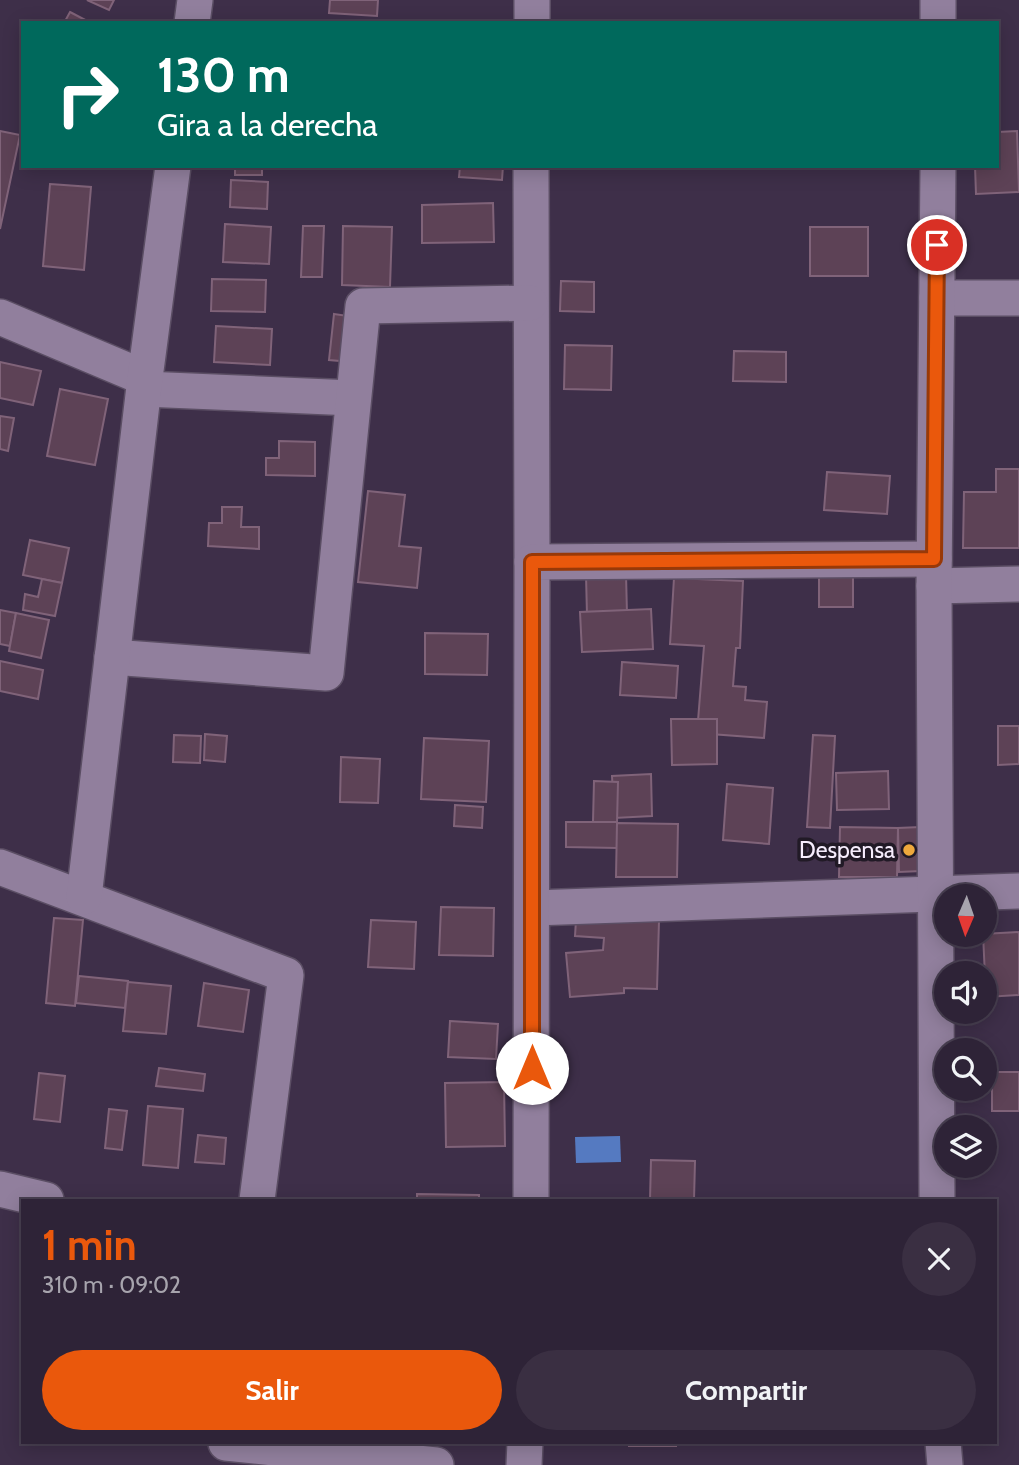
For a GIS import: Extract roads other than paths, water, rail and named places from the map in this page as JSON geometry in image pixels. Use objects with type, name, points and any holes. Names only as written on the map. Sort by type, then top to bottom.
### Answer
[{"type":"street","points":[[192,21],[195,0]]},
{"type":"street","points":[[532,0],[532,21]]},
{"type":"street","points":[[938,0],[938,21]]},
{"type":"street","points":[[84,897],[144,384],[173,168]]},
{"type":"street","points":[[531,168],[531,1199]]},
{"type":"street","points":[[934,884],[938,168]]},
{"type":"street","points":[[937,298],[1019,298]]},
{"type":"street","points":[[112,657],[326,673],[363,306],[530,303]]},
{"type":"street","points":[[0,317],[144,384],[353,398]]},
{"type":"street","points":[[532,562],[934,573],[1019,584]]},
{"type":"street","points":[[0,867],[286,975],[257,1199]]},
{"type":"street","points":[[998,892],[1019,891]]},
{"type":"street","points":[[533,908],[934,894]]},
{"type":"street","points":[[935,947],[937,1199]]},
{"type":"street","points":[[0,1189],[42,1199]]},
{"type":"street","points":[[524,1465],[525,1444]]},
{"type":"street","points":[[943,1444],[944,1465]]},
{"type":"street","points":[[225,1450],[436,1465]]},
{"type":"water","points":[[620,1136],[621,1162],[576,1163],[575,1137]]},
{"type":"place","name":"Despensa","points":[[909,850]]}]
